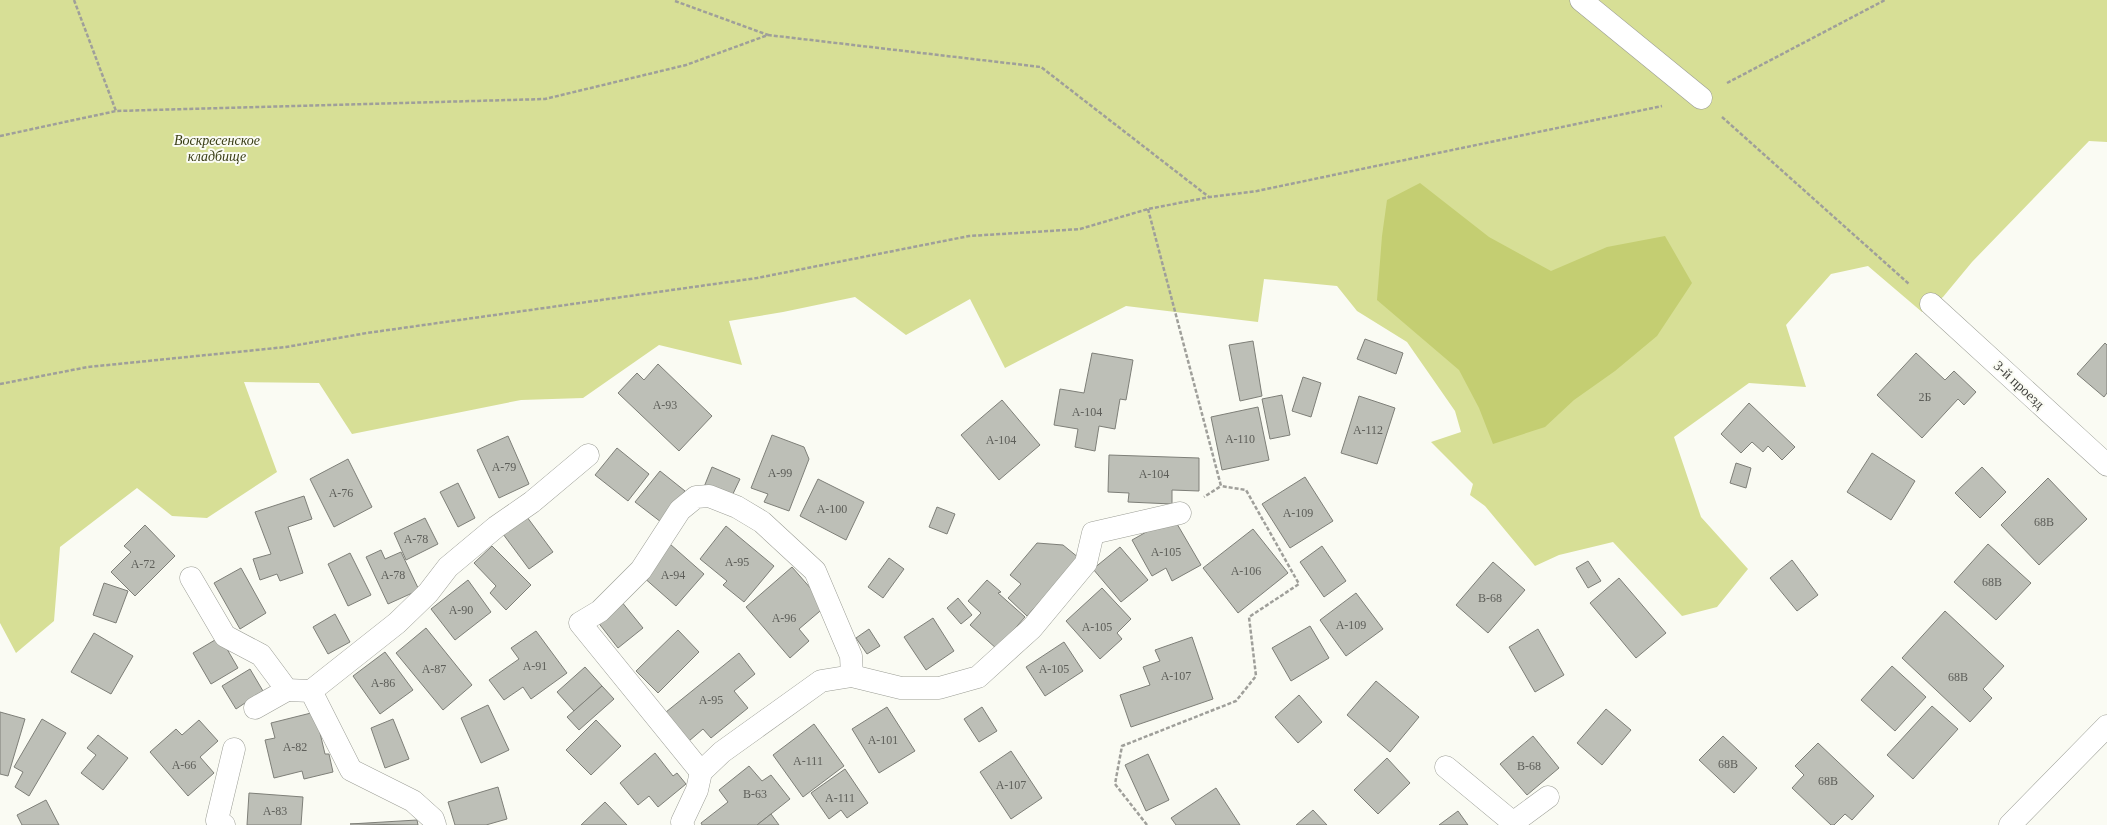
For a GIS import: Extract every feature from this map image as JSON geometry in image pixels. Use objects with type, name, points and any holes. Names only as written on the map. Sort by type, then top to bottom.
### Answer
[{"type":"street","points":[[1581,0],[1701,98]]},
{"type":"street","name":"3-й проезд","points":[[1931,304],[2107,465]]},
{"type":"street","points":[[255,708],[287,690],[312,691],[397,623],[428,593],[448,567],[496,527],[532,502],[588,455]]},
{"type":"street","points":[[701,772],[593,637],[580,623],[600,611],[641,570],[680,510],[696,497],[709,496],[737,507],[762,522],[815,571],[851,656],[852,676]]},
{"type":"street","points":[[683,825],[682,822],[697,790],[701,772],[722,752],[821,681],[852,676],[901,688],[939,688],[978,677],[1032,628],[1086,563],[1093,533],[1180,513]]},
{"type":"street","points":[[191,578],[225,636],[261,655],[287,690]]},
{"type":"street","points":[[312,691],[351,770],[413,801],[433,819],[435,825]]},
{"type":"street","points":[[2010,825],[2107,726]]},
{"type":"street","points":[[224,825],[217,820],[234,749]]},
{"type":"street","points":[[1446,767],[1515,824],[1548,797]]},
{"type":"path","points":[[74,0],[116,111]]},
{"type":"path","points":[[675,0],[768,35],[1041,67],[1210,197]]},
{"type":"path","points":[[0,384],[88,367],[286,347],[367,333],[757,278],[969,236],[1080,229],[1148,209],[1210,197],[1257,192],[1701,98],[1885,0]]},
{"type":"path","points":[[0,136],[116,111],[545,99],[686,65],[768,35]]},
{"type":"path","points":[[1701,98],[1931,304]]},
{"type":"path","points":[[1148,209],[1221,486]]},
{"type":"path","points":[[1147,825],[1115,784],[1122,746],[1236,701],[1256,676],[1249,617],[1299,584],[1246,490],[1221,486],[1180,513]]},
{"type":"green space","name":"Воскресенское кладбище","points":[[0,0],[2107,0],[2107,142],[2089,141],[1972,262],[1943,297],[1922,312],[1868,266],[1831,274],[1786,325],[1806,387],[1749,383],[1674,437],[1701,517],[1748,569],[1717,607],[1682,616],[1613,542],[1559,555],[1535,566],[1485,506],[1470,495],[1473,484],[1431,442],[1461,432],[1455,411],[1407,342],[1357,311],[1337,286],[1264,279],[1258,322],[1126,306],[1005,368],[970,299],[906,335],[855,297],[783,312],[729,321],[742,365],[659,345],[583,398],[521,400],[352,434],[319,383],[244,382],[277,472],[207,518],[172,516],[137,488],[60,547],[54,621],[16,653],[0,623]]},
{"type":"shaded area","points":[[1420,183],[1489,237],[1551,271],[1607,247],[1665,236],[1692,283],[1657,336],[1615,371],[1574,400],[1545,427],[1493,444],[1479,408],[1459,370],[1377,300],[1382,236],[1387,200]]},
{"type":"building","points":[[1365,339],[1403,353],[1396,374],[1357,359]]},
{"type":"building","points":[[1253,341],[1262,396],[1240,401],[1229,345]]},
{"type":"building","points":[[2105,343],[2107,345],[2107,393],[2104,397],[2077,374]]},
{"type":"building","points":[[1092,353],[1133,360],[1126,400],[1120,399],[1115,429],[1099,426],[1095,451],[1075,447],[1078,429],[1054,425],[1060,389],[1084,393]]},
{"type":"building","points":[[1916,353],[1945,380],[1954,371],[1976,392],[1964,405],[1958,399],[1922,438],[1877,395]]},
{"type":"building","points":[[658,364],[712,416],[679,451],[618,393],[637,373],[644,380]]},
{"type":"building","points":[[1303,377],[1321,383],[1311,417],[1292,411]]},
{"type":"building","points":[[1282,395],[1290,435],[1270,439],[1262,399]]},
{"type":"building","points":[[1359,396],[1395,408],[1377,464],[1341,453]]},
{"type":"building","points":[[1002,400],[1040,445],[999,480],[961,435]]},
{"type":"building","points":[[1749,403],[1795,447],[1782,460],[1768,446],[1763,452],[1752,442],[1741,453],[1721,434]]},
{"type":"building","points":[[1258,407],[1269,460],[1222,470],[1211,417]]},
{"type":"building","points":[[772,435],[804,447],[809,459],[789,511],[764,502],[768,494],[751,488]]},
{"type":"building","points":[[508,436],[529,484],[499,498],[477,450]]},
{"type":"building","points":[[617,448],[649,474],[628,501],[595,475]]},
{"type":"building","points":[[1872,453],[1915,481],[1891,520],[1847,492]]},
{"type":"building","points":[[1109,455],[1199,458],[1199,491],[1172,490],[1172,504],[1128,502],[1129,493],[1108,492]]},
{"type":"building","points":[[348,459],[372,507],[334,527],[310,479]]},
{"type":"building","points":[[1736,463],[1751,468],[1746,488],[1730,483]]},
{"type":"building","points":[[712,467],[740,479],[731,498],[704,487]]},
{"type":"building","points":[[1982,467],[2006,492],[1980,518],[1955,493]]},
{"type":"building","points":[[660,471],[685,491],[661,522],[635,502]]},
{"type":"building","points":[[1305,477],[1333,521],[1290,548],[1262,504]]},
{"type":"building","points":[[2048,478],[2087,519],[2039,565],[2001,525]]},
{"type":"building","points":[[818,479],[864,502],[846,540],[800,516]]},
{"type":"building","points":[[458,483],[475,518],[458,527],[440,492]]},
{"type":"building","points":[[304,496],[312,519],[288,527],[303,573],[280,581],[277,574],[260,580],[253,559],[271,554],[255,512]]},
{"type":"building","points":[[937,507],[955,514],[947,534],[929,527]]},
{"type":"building","points":[[527,517],[553,552],[529,569],[503,534]]},
{"type":"building","points":[[1173,517],[1201,565],[1172,581],[1166,568],[1152,576],[1132,540]]},
{"type":"building","points":[[425,518],[438,544],[406,560],[394,533]]},
{"type":"building","points":[[145,525],[175,556],[135,596],[111,572],[131,552],[124,546]]},
{"type":"building","points":[[726,526],[774,566],[744,602],[723,585],[727,581],[700,559]]},
{"type":"building","points":[[1253,529],[1288,573],[1238,613],[1203,568]]},
{"type":"building","points":[[1037,543],[1063,545],[1079,558],[1027,616],[1008,598],[1021,584],[1010,575]]},
{"type":"building","points":[[670,544],[704,574],[676,606],[642,576]]},
{"type":"building","points":[[1988,544],[2031,583],[1996,620],[1954,582]]},
{"type":"building","points":[[492,546],[531,585],[506,610],[490,593],[496,586],[474,563]]},
{"type":"building","points":[[1322,546],[1346,581],[1324,597],[1300,562]]},
{"type":"building","points":[[1120,547],[1148,580],[1121,602],[1093,569]]},
{"type":"building","points":[[381,550],[385,559],[401,552],[419,590],[388,604],[366,557]]},
{"type":"building","points":[[350,553],[371,595],[348,606],[328,564]]},
{"type":"building","points":[[889,558],[904,569],[883,598],[868,587]]},
{"type":"building","points":[[1792,560],[1818,595],[1797,611],[1770,578]]},
{"type":"building","points":[[1588,561],[1601,581],[1588,588],[1576,568]]},
{"type":"building","points":[[1493,562],[1525,590],[1488,633],[1456,605]]},
{"type":"building","points":[[792,567],[826,606],[799,629],[809,641],[790,658],[746,607]]},
{"type":"building","points":[[241,568],[266,613],[240,629],[214,583]]},
{"type":"building","points":[[1619,578],[1666,633],[1636,658],[1590,603]]},
{"type":"building","points":[[468,580],[491,612],[455,640],[431,609]]},
{"type":"building","points":[[987,580],[1001,592],[998,593],[1025,617],[997,649],[970,625],[981,613],[968,601]]},
{"type":"building","points":[[104,583],[128,591],[116,623],[93,615]]},
{"type":"building","points":[[1102,588],[1131,619],[1117,633],[1122,639],[1100,659],[1066,621]]},
{"type":"building","points":[[1356,593],[1383,629],[1346,656],[1320,620]]},
{"type":"building","points":[[958,598],[972,615],[961,624],[947,608]]},
{"type":"building","points":[[621,601],[643,628],[618,648],[597,621]]},
{"type":"building","points":[[1945,611],[2004,666],[1983,689],[1992,698],[1970,722],[1902,658]]},
{"type":"building","points":[[335,614],[350,642],[328,654],[313,627]]},
{"type":"building","points":[[933,618],[954,651],[926,670],[904,637]]},
{"type":"building","points":[[1310,626],[1329,658],[1291,681],[1272,648]]},
{"type":"building","points":[[426,628],[472,685],[443,710],[396,653]]},
{"type":"building","points":[[869,629],[880,646],[867,654],[856,638]]},
{"type":"building","points":[[1538,629],[1564,675],[1535,692],[1509,647]]},
{"type":"building","points":[[678,630],[699,652],[658,693],[636,671]]},
{"type":"building","points":[[536,631],[567,673],[531,699],[523,687],[504,700],[489,680],[519,659],[511,648]]},
{"type":"building","points":[[94,633],[133,656],[111,694],[71,672]]},
{"type":"building","points":[[220,637],[238,668],[211,684],[193,653]]},
{"type":"building","points":[[1192,637],[1213,699],[1131,727],[1120,695],[1150,685],[1143,667],[1160,661],[1155,650]]},
{"type":"building","points":[[1064,642],[1083,671],[1045,696],[1026,667]]},
{"type":"building","points":[[385,652],[413,690],[380,714],[353,676]]},
{"type":"building","points":[[739,653],[755,674],[734,691],[748,708],[711,738],[703,729],[689,741],[666,712]]},
{"type":"building","points":[[1892,666],[1926,697],[1895,731],[1861,700]]},
{"type":"building","points":[[585,667],[602,686],[574,711],[557,692]]},
{"type":"building","points":[[250,669],[263,691],[236,709],[222,686]]},
{"type":"building","points":[[1376,681],[1419,717],[1390,752],[1347,715]]},
{"type":"building","points":[[602,686],[614,699],[579,730],[567,717]]},
{"type":"building","points":[[1299,695],[1322,722],[1298,743],[1275,717]]},
{"type":"building","points":[[488,705],[509,750],[481,763],[461,718]]},
{"type":"building","points":[[1932,706],[1958,729],[1913,779],[1887,755]]},
{"type":"building","points":[[887,707],[915,751],[879,773],[852,729]]},
{"type":"building","points":[[982,707],[997,731],[979,742],[964,719]]},
{"type":"building","points":[[1606,709],[1631,730],[1602,765],[1577,743]]},
{"type":"building","points":[[0,712],[25,719],[8,776],[0,774]]},
{"type":"building","points":[[315,712],[325,754],[329,754],[333,772],[304,779],[302,771],[274,778],[265,740],[275,738],[271,723]]},
{"type":"building","points":[[42,719],[66,733],[29,796],[15,787],[23,772],[14,767]]},
{"type":"building","points":[[393,719],[409,759],[385,768],[371,728]]},
{"type":"building","points":[[199,720],[218,741],[200,757],[214,773],[188,796],[150,752],[176,729],[182,735]]},
{"type":"building","points":[[596,720],[621,746],[591,775],[566,750]]},
{"type":"building","points":[[814,724],[844,766],[803,797],[773,755]]},
{"type":"building","points":[[98,735],[128,758],[103,790],[81,773],[96,755],[87,748]]},
{"type":"building","points":[[1533,736],[1559,768],[1527,795],[1500,764]]},
{"type":"building","points":[[1723,736],[1757,768],[1734,793],[1699,760]]},
{"type":"building","points":[[1818,743],[1874,796],[1852,820],[1845,814],[1834,825],[1831,825],[1792,788],[1804,775],[1795,766]]},
{"type":"building","points":[[1011,751],[1042,798],[1011,819],[980,772]]},
{"type":"building","points":[[655,753],[673,776],[677,773],[686,784],[658,807],[649,796],[638,805],[620,783]]},
{"type":"building","points":[[1148,754],[1169,800],[1146,811],[1125,765]]},
{"type":"building","points":[[1387,758],[1410,783],[1378,814],[1354,790]]},
{"type":"building","points":[[749,766],[762,781],[771,775],[790,799],[757,825],[702,825],[701,823],[728,802],[719,790]]},
{"type":"building","points":[[845,769],[868,803],[847,818],[841,810],[829,819],[811,793]]},
{"type":"building","points":[[498,787],[507,819],[486,825],[455,825],[448,802]]},
{"type":"building","points":[[1216,788],[1240,825],[1176,825],[1171,818]]},
{"type":"building","points":[[249,793],[303,797],[301,825],[247,825]]},
{"type":"building","points":[[46,800],[59,825],[22,825],[17,815]]},
{"type":"building","points":[[605,802],[627,825],[581,825]]},
{"type":"building","points":[[1313,810],[1327,825],[1296,825]]},
{"type":"building","points":[[1458,811],[1468,825],[1439,825]]},
{"type":"building","points":[[771,814],[779,825],[757,825]]},
{"type":"building","points":[[417,820],[418,825],[350,824]]}]
